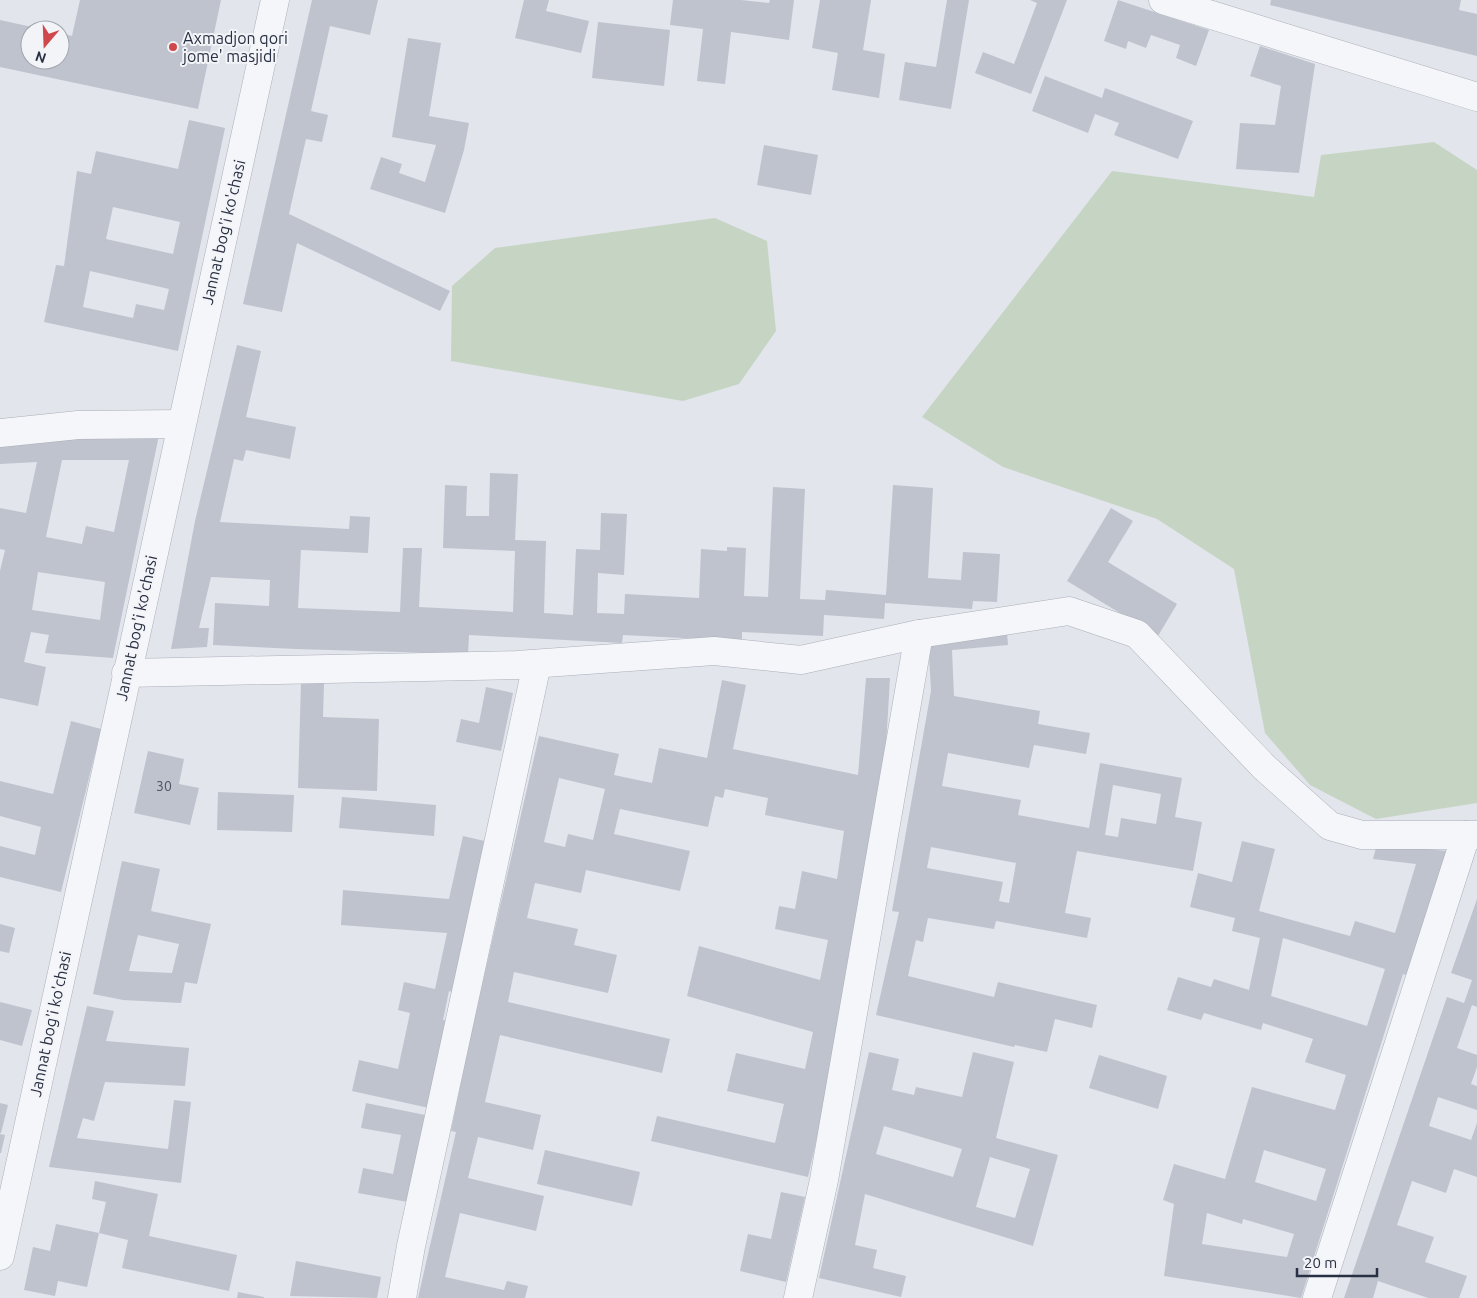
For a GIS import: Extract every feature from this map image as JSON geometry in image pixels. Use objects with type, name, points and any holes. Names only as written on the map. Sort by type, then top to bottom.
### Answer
[{"type":"street","name":"Jannat bog'i ko'chasi","points":[[0,1256],[275,0]]},
{"type":"street","points":[[1163,0],[1477,97]]},
{"type":"street","points":[[0,433],[78,425],[181,424]]},
{"type":"street","points":[[126,674],[537,664],[714,652],[801,660],[919,634],[1069,611],[1137,634],[1264,767],[1330,826],[1362,835],[1471,835],[1317,1298]]},
{"type":"street","points":[[798,1298],[824,1180],[919,634]]},
{"type":"street","points":[[402,1298],[410,1246],[537,664]]},
{"type":"green space","points":[[1434,142],[1477,170],[1477,803],[1376,819],[1310,785],[1265,733],[1234,569],[1157,519],[1003,467],[922,417],[1112,171],[1314,197],[1321,155]]},
{"type":"green space","points":[[715,218],[767,241],[776,331],[739,384],[683,401],[451,361],[452,286],[495,248]]},
{"type":"building","points":[[80,0],[221,0],[198,109],[0,67],[0,20],[20,24],[20,70],[70,70],[70,36],[72,36]]},
{"type":"building","points":[[312,0],[378,0],[370,35],[330,26],[311,111],[328,115],[322,142],[306,139],[289,214],[450,291],[440,311],[297,243],[282,312],[243,304]]},
{"type":"building","points":[[524,0],[549,0],[546,11],[589,21],[581,53],[515,38]]},
{"type":"building","points":[[673,0],[741,0],[769,3],[770,0],[794,0],[789,40],[731,32],[725,84],[697,81],[703,29],[670,25]]},
{"type":"building","points":[[820,0],[871,0],[863,50],[885,54],[879,98],[832,90],[838,53],[812,48]]},
{"type":"building","points":[[947,0],[969,0],[951,109],[899,100],[905,62],[936,67]]},
{"type":"building","points":[[1030,0],[1067,0],[1031,94],[975,73],[983,52],[1014,64],[1037,3]]},
{"type":"building","points":[[1118,0],[1209,30],[1196,66],[1176,58],[1180,45],[1151,35],[1146,48],[1128,41],[1126,49],[1104,41]]},
{"type":"building","points":[[1271,0],[1461,0],[1459,10],[1477,14],[1477,56],[1270,5]]},
{"type":"building","points":[[598,22],[670,30],[664,86],[592,78]]},
{"type":"building","points":[[408,38],[441,43],[429,116],[469,123],[464,150],[445,213],[370,189],[381,157],[402,164],[399,173],[425,182],[436,145],[392,137]]},
{"type":"building","points":[[1260,46],[1315,64],[1299,173],[1236,169],[1240,123],[1275,125],[1281,86],[1250,76]]},
{"type":"building","points":[[1045,76],[1102,98],[1105,88],[1193,121],[1178,159],[1114,135],[1119,123],[1095,114],[1088,133],[1032,111]]},
{"type":"building","points":[[189,120],[225,128],[178,351],[44,322],[56,265],[64,266],[77,171],[91,174],[96,151],[178,169]],"holes":[[[113,207],[180,222],[173,254],[106,239]],[[90,271],[169,289],[164,310],[136,304],[133,318],[83,307]]]},
{"type":"building","points":[[764,145],[818,155],[811,195],[757,185]]},
{"type":"building","points":[[237,345],[261,351],[246,417],[296,427],[290,459],[246,450],[243,461],[234,459],[220,522],[349,529],[350,516],[370,517],[368,553],[301,550],[298,608],[400,612],[403,548],[422,548],[419,607],[513,612],[515,551],[443,548],[445,485],[467,486],[466,516],[489,516],[490,473],[518,474],[515,540],[546,541],[544,613],[573,615],[576,549],[600,550],[601,513],[627,514],[624,575],[598,573],[597,613],[624,614],[625,594],[699,598],[701,549],[727,551],[727,547],[746,548],[744,596],[768,597],[773,487],[805,489],[800,599],[825,600],[826,590],[886,595],[893,485],[933,488],[928,578],[961,580],[963,552],[1000,554],[997,602],[973,601],[972,609],[885,603],[884,619],[824,615],[823,636],[742,632],[742,641],[623,635],[622,643],[469,635],[468,654],[296,649],[213,645],[215,603],[269,606],[270,580],[211,577],[199,628],[209,628],[207,647],[171,649],[195,521]]},
{"type":"building","points":[[159,435],[113,658],[45,653],[49,635],[31,632],[24,662],[46,667],[38,706],[0,698],[0,571],[5,550],[0,549],[0,508],[26,513],[37,462],[0,464],[0,438]],"holes":[[[62,460],[129,460],[114,532],[86,526],[82,544],[46,537]],[[38,572],[105,582],[100,620],[32,610]]]},
{"type":"building","points":[[1111,508],[1133,521],[1108,562],[1177,604],[1158,636],[1067,581]]},
{"type":"building","points":[[1007,632],[1008,645],[952,650],[954,696],[1040,711],[1038,724],[1090,733],[1086,754],[1034,745],[1029,768],[948,753],[942,786],[1021,800],[1018,815],[1089,828],[1100,763],[1182,778],[1175,817],[1202,822],[1193,871],[1077,851],[1065,913],[1091,918],[1087,938],[996,921],[994,929],[928,918],[923,942],[916,940],[908,976],[994,997],[998,982],[1097,1005],[1092,1028],[1055,1019],[1047,1052],[1015,1045],[1014,1047],[876,1015],[899,912],[892,911],[931,691],[928,636]],"holes":[[[1113,785],[1161,794],[1156,824],[1121,818],[1118,837],[1105,835]],[[931,847],[1016,863],[1009,903],[999,901],[1003,882],[927,868]]]},
{"type":"building","points":[[866,678],[890,678],[884,781],[843,1026],[808,1177],[651,1141],[657,1116],[775,1143],[784,1104],[727,1091],[736,1053],[805,1069],[813,1032],[687,996],[699,946],[820,980],[828,940],[775,929],[779,906],[795,909],[802,871],[837,879],[844,831],[765,815],[768,798],[725,789],[723,798],[715,796],[708,827],[620,809],[614,834],[690,851],[680,891],[586,870],[581,893],[535,883],[527,918],[578,929],[574,945],[617,955],[608,993],[514,972],[508,1002],[670,1039],[662,1073],[500,1035],[485,1102],[541,1115],[533,1150],[478,1137],[468,1178],[544,1196],[536,1231],[460,1213],[445,1277],[504,1290],[507,1281],[528,1286],[525,1298],[418,1298],[456,1132],[451,1131],[472,1029],[539,736],[619,754],[614,775],[652,783],[659,748],[707,758],[722,680],[746,685],[733,749],[858,775]],"holes":[[[559,778],[605,789],[593,840],[568,834],[565,847],[544,842]]]},
{"type":"building","points":[[301,682],[324,683],[323,717],[379,719],[377,791],[298,788]]},
{"type":"building","points":[[486,687],[513,693],[501,751],[456,742],[461,719],[479,723]]},
{"type":"building","points":[[71,721],[101,729],[61,892],[0,877],[0,846],[35,855],[41,827],[0,816],[0,781],[53,794]]},
{"type":"building","points":[[148,751],[184,759],[179,784],[199,788],[190,825],[134,813]]},
{"type":"building","points":[[218,792],[294,795],[292,832],[217,830]]},
{"type":"building","points":[[342,797],[436,805],[434,836],[339,828]]},
{"type":"building","points":[[463,836],[489,842],[455,993],[449,991],[443,1020],[448,1021],[429,1108],[352,1091],[359,1060],[398,1069],[410,1013],[398,1010],[404,982],[435,989],[447,933],[341,925],[343,890],[449,899]]},
{"type":"building","points":[[1242,841],[1275,849],[1259,911],[1350,936],[1355,921],[1395,933],[1416,864],[1373,859],[1377,844],[1447,851],[1409,976],[1403,974],[1301,1298],[1164,1276],[1174,1204],[1163,1200],[1174,1164],[1225,1179],[1252,1087],[1335,1110],[1346,1075],[1305,1062],[1313,1039],[1263,1023],[1261,1030],[1204,1013],[1201,1020],[1167,1010],[1178,977],[1211,987],[1214,979],[1249,990],[1260,938],[1232,931],[1235,918],[1190,907],[1198,873],[1232,882]],"holes":[[[1283,938],[1385,969],[1367,1026],[1271,996]],[[1264,1150],[1326,1169],[1316,1201],[1255,1182]],[[1207,1213],[1242,1224],[1243,1219],[1294,1234],[1287,1257],[1202,1244]]]},
{"type":"building","points":[[122,861],[160,869],[151,911],[211,924],[197,984],[185,982],[181,1003],[123,1000],[93,994]],"holes":[[[138,935],[179,944],[172,973],[129,971]]]},
{"type":"building","points":[[1477,899],[1477,1007],[1472,1005],[1457,1048],[1477,1055],[1477,1067],[1471,1084],[1477,1086],[1477,1110],[1438,1097],[1429,1126],[1471,1140],[1477,1123],[1477,1177],[1454,1169],[1446,1193],[1412,1181],[1397,1225],[1434,1237],[1425,1262],[1467,1276],[1459,1298],[1428,1298],[1378,1281],[1373,1298],[1344,1298],[1447,997],[1464,1003],[1472,980],[1451,973]]},
{"type":"building","points":[[0,924],[15,928],[9,953],[0,951]]},
{"type":"building","points":[[0,1002],[32,1010],[22,1046],[0,1040]]},
{"type":"building","points":[[87,1006],[114,1011],[106,1041],[189,1048],[185,1086],[105,1082],[94,1121],[83,1118],[77,1138],[168,1149],[174,1100],[191,1102],[181,1183],[49,1167]]},
{"type":"building","points":[[869,1052],[899,1059],[892,1090],[914,1095],[916,1087],[962,1097],[973,1052],[1014,1062],[996,1138],[1058,1155],[1033,1246],[865,1194],[855,1245],[877,1250],[873,1268],[906,1276],[901,1297],[819,1278]],"holes":[[[884,1126],[962,1149],[953,1177],[876,1154]],[[990,1157],[1030,1169],[1015,1218],[976,1207]]]},
{"type":"building","points":[[1099,1055],[1167,1076],[1158,1109],[1089,1088]]},
{"type":"building","points":[[0,1103],[8,1105],[1,1133],[0,1133]]},
{"type":"building","points":[[366,1103],[430,1116],[413,1203],[358,1193],[363,1168],[393,1174],[401,1135],[361,1128]]},
{"type":"building","points":[[0,1134],[5,1135],[1,1153],[0,1153]]},
{"type":"building","points":[[545,1150],[640,1172],[632,1206],[537,1184]]},
{"type":"building","points":[[95,1181],[158,1194],[149,1236],[237,1255],[229,1291],[122,1268],[128,1240],[99,1233],[106,1202],[92,1199]]},
{"type":"building","points":[[781,1192],[805,1197],[786,1282],[740,1271],[748,1234],[771,1239]]},
{"type":"building","points":[[56,1224],[99,1233],[87,1287],[58,1281],[55,1296],[24,1290],[33,1247],[50,1251]]},
{"type":"building","points":[[296,1261],[381,1277],[377,1298],[290,1296]]},
{"type":"building","points":[[238,1292],[264,1297],[264,1298],[237,1298]]},
{"type":"place","name":"Axmadjon qori jome' masjidi","points":[[173,47]]}]
